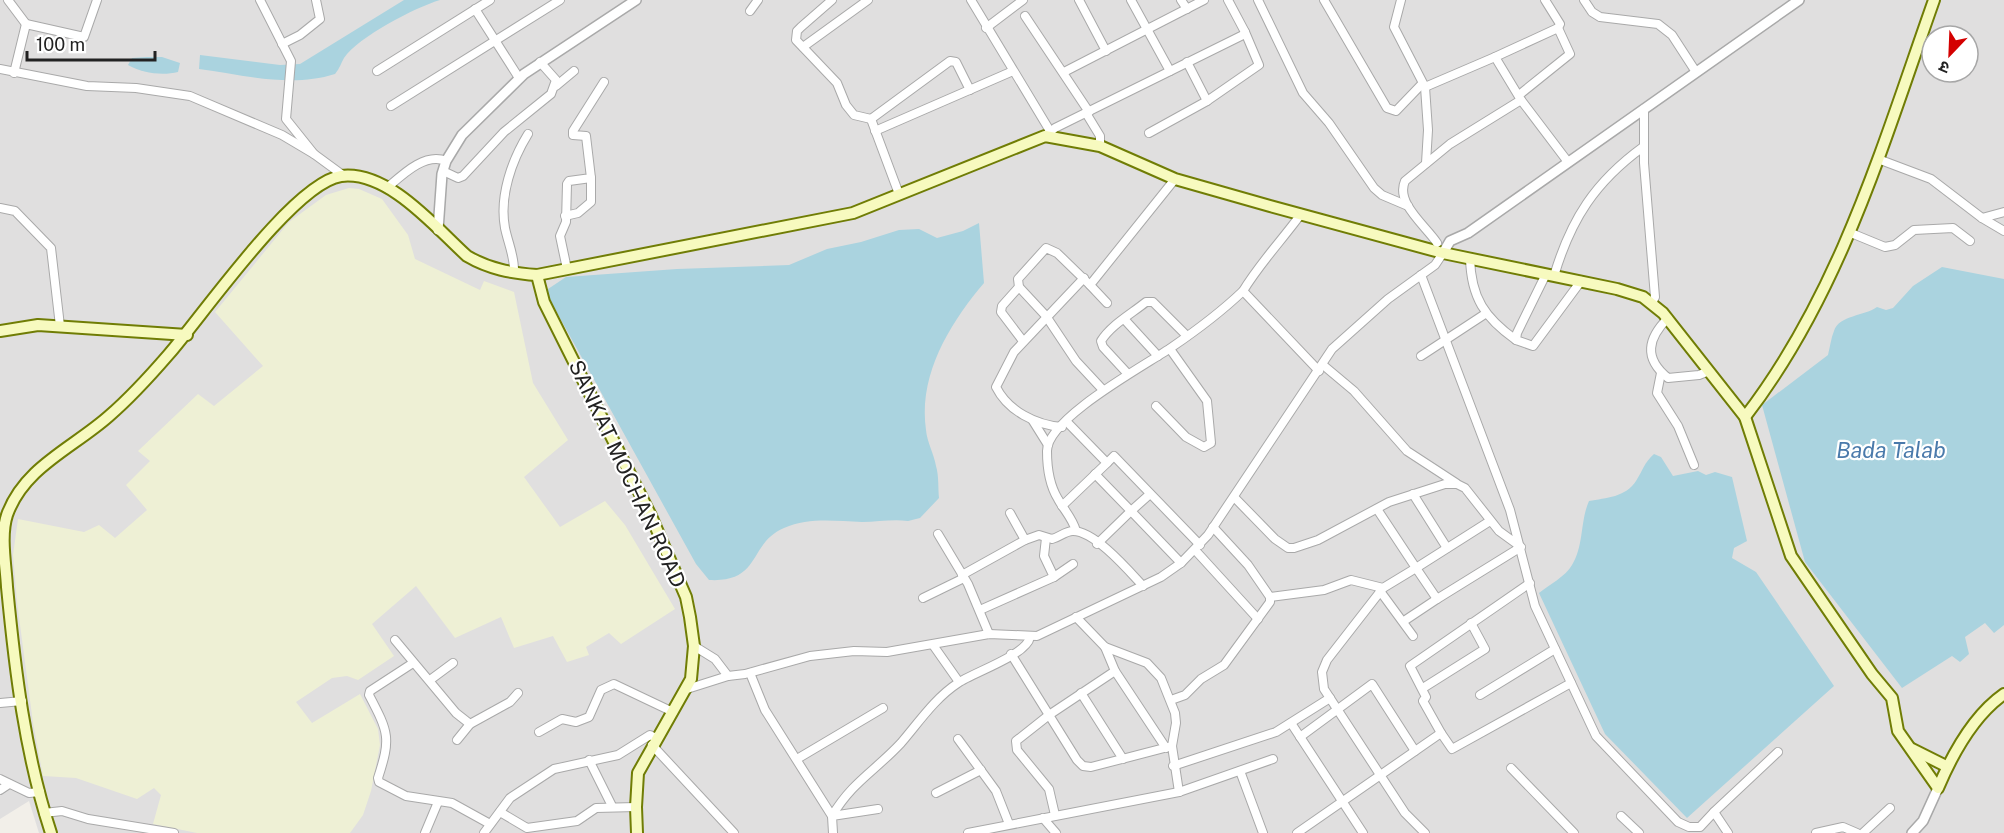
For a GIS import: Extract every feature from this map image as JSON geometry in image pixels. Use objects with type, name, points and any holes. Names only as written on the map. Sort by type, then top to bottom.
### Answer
[{"type":"main road","points":[[1745,417],[1807,320],[1851,233],[1934,0]]},
{"type":"main road","points":[[51,833],[28,748],[13,646],[7,578],[6,517],[15,498],[33,473],[107,418],[140,388],[187,335],[282,217],[319,185],[344,176],[369,179],[405,199],[466,256],[491,267],[514,273],[537,275],[853,213],[1048,133],[1100,146],[1175,179],[1470,258],[1617,289],[1652,303],[1668,318],[1745,417],[1791,556],[1892,698],[1898,731],[1938,788]]},
{"type":"main road","name":"SANKAT MOCHAN ROAD","points":[[537,275],[544,302],[651,516],[686,597],[694,646],[689,684]]},
{"type":"main road","points":[[0,331],[38,325],[99,331],[187,335]]},
{"type":"main road","points":[[637,833],[638,773],[689,684]]},
{"type":"main road","points":[[1938,788],[1946,766],[1969,729],[2004,694]]},
{"type":"main road","points":[[1908,747],[1946,766]]},
{"type":"street","points":[[8,0],[26,24],[84,37],[98,0]]},
{"type":"street","points":[[260,0],[291,61],[286,118],[314,154]]},
{"type":"street","points":[[282,44],[300,35],[320,19],[316,0]]},
{"type":"street","points":[[377,71],[490,0]]},
{"type":"street","points":[[391,106],[560,0]]},
{"type":"street","points":[[438,230],[444,166],[462,135],[519,78],[636,0]]},
{"type":"street","points":[[750,11],[758,0]]},
{"type":"street","points":[[832,0],[797,31],[796,40],[837,83],[846,105],[854,115],[871,119],[950,61],[956,62],[970,90]]},
{"type":"street","points":[[803,47],[868,0]]},
{"type":"street","points":[[971,0],[1048,133],[1245,32]]},
{"type":"street","points":[[986,28],[1023,0]]},
{"type":"street","points":[[1079,0],[1106,51]]},
{"type":"street","points":[[1131,0],[1170,71]]},
{"type":"street","points":[[1181,0],[1187,9]]},
{"type":"street","points":[[1065,72],[1204,0]]},
{"type":"street","points":[[1149,133],[1207,101],[1259,65],[1228,0]]},
{"type":"street","points":[[1258,0],[1303,93],[1329,123],[1374,189],[1408,206]]},
{"type":"street","points":[[1324,0],[1387,108],[1396,111],[1423,86],[1558,28]]},
{"type":"street","points":[[1401,0],[1394,27],[1423,86],[1428,147],[1426,163]]},
{"type":"street","points":[[832,816],[844,796],[857,781],[899,745],[928,709],[959,682],[985,670],[1025,646],[1030,637],[1143,586],[1181,563],[1198,547],[1332,350],[1388,299],[1435,265],[1437,248],[1408,206],[1402,186],[1405,181],[1450,144],[1520,98],[1570,54],[1558,28],[1560,24],[1545,0]]},
{"type":"street","points":[[1584,0],[1592,12],[1600,17],[1658,24],[1672,35],[1696,72]]},
{"type":"street","points":[[1437,248],[1468,233],[1799,0]]},
{"type":"street","points":[[475,9],[519,78]]},
{"type":"street","points":[[1025,16],[1065,72],[1100,135],[1100,146]]},
{"type":"street","points":[[14,73],[26,24]]},
{"type":"street","points":[[1495,57],[1520,98],[1568,162]]},
{"type":"street","points":[[540,62],[556,80],[556,86]]},
{"type":"street","points":[[1187,62],[1207,101]]},
{"type":"street","points":[[0,69],[87,86],[136,88],[190,96],[282,135],[314,154],[344,176]]},
{"type":"street","points":[[387,188],[422,163],[436,158],[458,178],[463,176],[504,132],[551,94],[556,86],[574,71]]},
{"type":"street","points":[[875,131],[1013,71]]},
{"type":"street","points":[[565,216],[578,213],[591,202],[591,178],[586,136],[573,135],[573,131],[604,82]]},
{"type":"street","points":[[1644,109],[1643,147],[1655,297],[1652,303]]},
{"type":"street","points":[[871,119],[899,194]]},
{"type":"street","points":[[514,273],[514,263],[504,226],[504,210],[511,168],[516,153],[528,134]]},
{"type":"street","points":[[1516,340],[1592,194],[1612,171],[1643,147]]},
{"type":"street","points":[[1878,159],[1932,179],[1982,218],[2004,231]]},
{"type":"street","points":[[567,269],[560,236],[569,182],[591,178]]},
{"type":"street","points":[[1090,285],[1175,179]]},
{"type":"street","points":[[0,208],[15,211],[51,248],[60,326]]},
{"type":"street","points":[[1982,218],[2004,212]]},
{"type":"street","points":[[1048,445],[1064,424],[1103,390],[1127,373],[1170,349],[1220,313],[1243,291],[1255,272],[1278,247],[1301,214]]},
{"type":"street","points":[[1851,233],[1885,247],[1895,245],[1914,230],[1953,228],[1970,241]]},
{"type":"street","points":[[1103,390],[1076,360],[1046,316],[1019,287],[1018,279],[1046,248],[1057,253],[1107,303]]},
{"type":"street","points":[[1470,258],[1478,300],[1485,314],[1516,340],[1533,346],[1538,343],[1581,281]]},
{"type":"street","points":[[1421,275],[1447,338],[1510,510],[1535,606],[1596,736],[1678,822],[1689,827],[1700,827],[1778,752]]},
{"type":"street","points":[[1084,278],[1023,341],[1000,375],[996,387],[1001,398],[1032,420],[1044,426],[1064,424],[1107,463]]},
{"type":"street","points":[[1019,287],[1002,306],[1001,312],[1023,341]]},
{"type":"street","points":[[1243,291],[1321,368],[1354,392],[1407,451],[1465,488],[1490,521],[1521,547]]},
{"type":"street","points":[[1127,373],[1101,344],[1106,332],[1149,300],[1187,336]]},
{"type":"street","points":[[1421,356],[1485,314]]},
{"type":"street","points":[[1668,318],[1657,329],[1650,345],[1661,373],[1668,378],[1698,375],[1709,371]]},
{"type":"street","points":[[1125,320],[1158,356]]},
{"type":"street","points":[[1156,406],[1191,441],[1204,447],[1211,444],[1207,401],[1170,349]]},
{"type":"street","points":[[1661,373],[1657,393],[1678,426],[1694,465]]},
{"type":"street","points":[[1032,420],[1048,445],[1052,487],[1074,523],[1076,531]]},
{"type":"street","points":[[1062,506],[1114,456],[1198,547],[1257,619]]},
{"type":"street","points":[[1095,474],[1181,563]]},
{"type":"street","points":[[1234,497],[1288,548],[1304,546],[1318,540],[1377,509],[1413,494],[1445,484],[1457,484]]},
{"type":"street","points":[[1098,544],[1150,494]]},
{"type":"street","points":[[1413,494],[1447,548]]},
{"type":"street","points":[[1377,509],[1437,599]]},
{"type":"street","points":[[1010,513],[1025,540]]},
{"type":"street","points":[[1425,833],[1405,813],[1336,708],[1324,689],[1322,672],[1326,660],[1382,589],[1490,521]]},
{"type":"street","points":[[1213,527],[1248,565],[1270,597]]},
{"type":"street","points":[[923,598],[1025,540],[1039,535],[1052,539],[1066,532],[1076,531],[1118,559],[1143,586]]},
{"type":"street","points":[[938,534],[963,576],[989,634]]},
{"type":"street","points":[[1046,538],[1044,556],[1054,577]]},
{"type":"street","points":[[1404,621],[1521,547]]},
{"type":"street","points":[[980,610],[1054,577],[1073,564]]},
{"type":"street","points":[[1270,597],[1324,590],[1351,580],[1382,589],[1413,636]]},
{"type":"street","points":[[1530,583],[1410,666],[1423,688],[1426,698],[1423,701],[1452,749],[1571,683]]},
{"type":"street","points":[[1171,700],[1185,695],[1201,679],[1224,665],[1270,597]]},
{"type":"street","points":[[1076,617],[1105,647],[1116,670],[1169,747],[1179,792]]},
{"type":"street","points":[[1423,688],[1485,649],[1471,623]]},
{"type":"street","points":[[689,684],[750,673],[810,656],[854,651],[887,652],[989,634],[1019,634],[1030,637]]},
{"type":"street","points":[[395,640],[456,713],[470,724]]},
{"type":"street","points":[[933,645],[959,682]]},
{"type":"street","points":[[694,646],[715,659],[728,676]]},
{"type":"street","points":[[1105,647],[1131,656],[1153,668],[1161,678],[1171,700],[1176,723],[1169,747]]},
{"type":"street","points":[[1480,695],[1555,649]]},
{"type":"street","points":[[1011,654],[1083,766],[1169,747]]},
{"type":"street","points":[[412,663],[370,691],[369,695],[386,728],[387,750],[378,778],[379,782],[406,796],[438,802],[452,802],[490,824]]},
{"type":"street","points":[[430,680],[453,663]]},
{"type":"street","points":[[1054,815],[1048,789],[1015,746],[1020,737],[1049,715],[1116,670]]},
{"type":"street","points":[[750,673],[765,711],[832,816],[833,833]]},
{"type":"street","points":[[539,732],[562,719],[576,722],[589,717],[601,690],[614,684],[673,712]]},
{"type":"street","points":[[1299,736],[1372,684],[1415,751]]},
{"type":"street","points":[[458,740],[470,724],[510,702],[518,693]]},
{"type":"street","points":[[1081,693],[1123,759]]},
{"type":"street","points":[[1173,766],[1276,732],[1330,698]]},
{"type":"street","points":[[0,703],[22,701]]},
{"type":"street","points":[[797,759],[884,708]]},
{"type":"street","points":[[1291,723],[1363,833]]},
{"type":"street","points":[[1296,833],[1442,733]]},
{"type":"street","points":[[484,833],[510,798],[554,769],[618,755],[643,737],[650,735],[734,833]]},
{"type":"street","points":[[958,739],[996,791],[1009,824]]},
{"type":"street","points":[[968,833],[1003,830],[1009,824],[1179,792],[1273,759]]},
{"type":"street","points":[[589,760],[612,806]]},
{"type":"street","points":[[1511,768],[1574,833]]},
{"type":"street","points":[[936,793],[981,770]]},
{"type":"street","points":[[1240,771],[1263,833]]},
{"type":"street","points":[[0,779],[29,793],[40,792]]},
{"type":"street","points":[[0,790],[9,784]]},
{"type":"street","points":[[1912,833],[1923,821],[1938,788]]},
{"type":"street","points":[[425,833],[438,802]]},
{"type":"street","points":[[500,812],[527,828],[577,821],[596,808],[636,807]]},
{"type":"street","points":[[1863,833],[1890,808]]},
{"type":"street","points":[[832,816],[878,809]]},
{"type":"street","points":[[44,813],[62,811],[88,819],[174,833]]},
{"type":"street","points":[[1714,812],[1728,833]]},
{"type":"street","points":[[1622,816],[1639,833]]},
{"type":"street","points":[[1043,818],[1056,833]]},
{"type":"street","points":[[1816,833],[1835,827],[1857,833]]},
{"type":"shaded area","points":[[0,0],[2004,0],[2004,833],[39,833],[29,801],[0,819]]},
{"type":"green space","points":[[349,188],[359,189],[382,199],[408,235],[415,259],[480,290],[484,281],[514,292],[533,383],[568,440],[524,477],[560,527],[605,501],[625,525],[675,609],[621,644],[609,633],[586,647],[589,655],[567,662],[553,636],[514,648],[501,617],[455,638],[416,586],[372,624],[394,656],[358,680],[347,676],[332,678],[296,702],[312,723],[360,694],[378,729],[380,745],[371,791],[363,815],[350,833],[197,833],[153,824],[161,795],[154,788],[137,799],[76,778],[43,776],[33,723],[17,602],[13,555],[18,519],[84,532],[99,525],[115,538],[147,510],[126,485],[150,461],[138,451],[198,394],[214,406],[263,366],[215,312],[289,222],[326,195]]},
{"type":"water","points":[[404,0],[440,0],[417,9],[374,32],[351,50],[335,74],[302,80],[284,80],[199,69],[200,55],[280,65],[300,64]]},
{"type":"water","points":[[162,57],[180,63],[178,72],[152,73],[128,65],[132,58]]},
{"type":"water","points":[[979,223],[984,283],[959,315],[939,351],[927,389],[926,430],[937,470],[939,498],[920,518],[908,521],[822,520],[803,522],[784,528],[765,543],[747,569],[726,579],[709,580],[696,564],[545,291],[566,277],[677,269],[789,265],[827,249],[861,242],[899,230],[919,229],[937,238],[963,231]]},
{"type":"water","name":"Bada Talab","points":[[1942,267],[2004,279],[2004,625],[1994,633],[1985,623],[1965,637],[1969,654],[1960,662],[1952,656],[1902,688],[1805,562],[1762,405],[1828,355],[1834,331],[1841,322],[1877,307],[1886,310],[1893,308],[1913,286]]},
{"type":"water","points":[[1654,454],[1661,457],[1673,476],[1698,471],[1706,475],[1715,472],[1732,477],[1747,541],[1734,548],[1732,558],[1756,572],[1834,686],[1687,818],[1605,734],[1539,593],[1562,577],[1576,558],[1589,501],[1615,496],[1627,490],[1636,481]]}]
